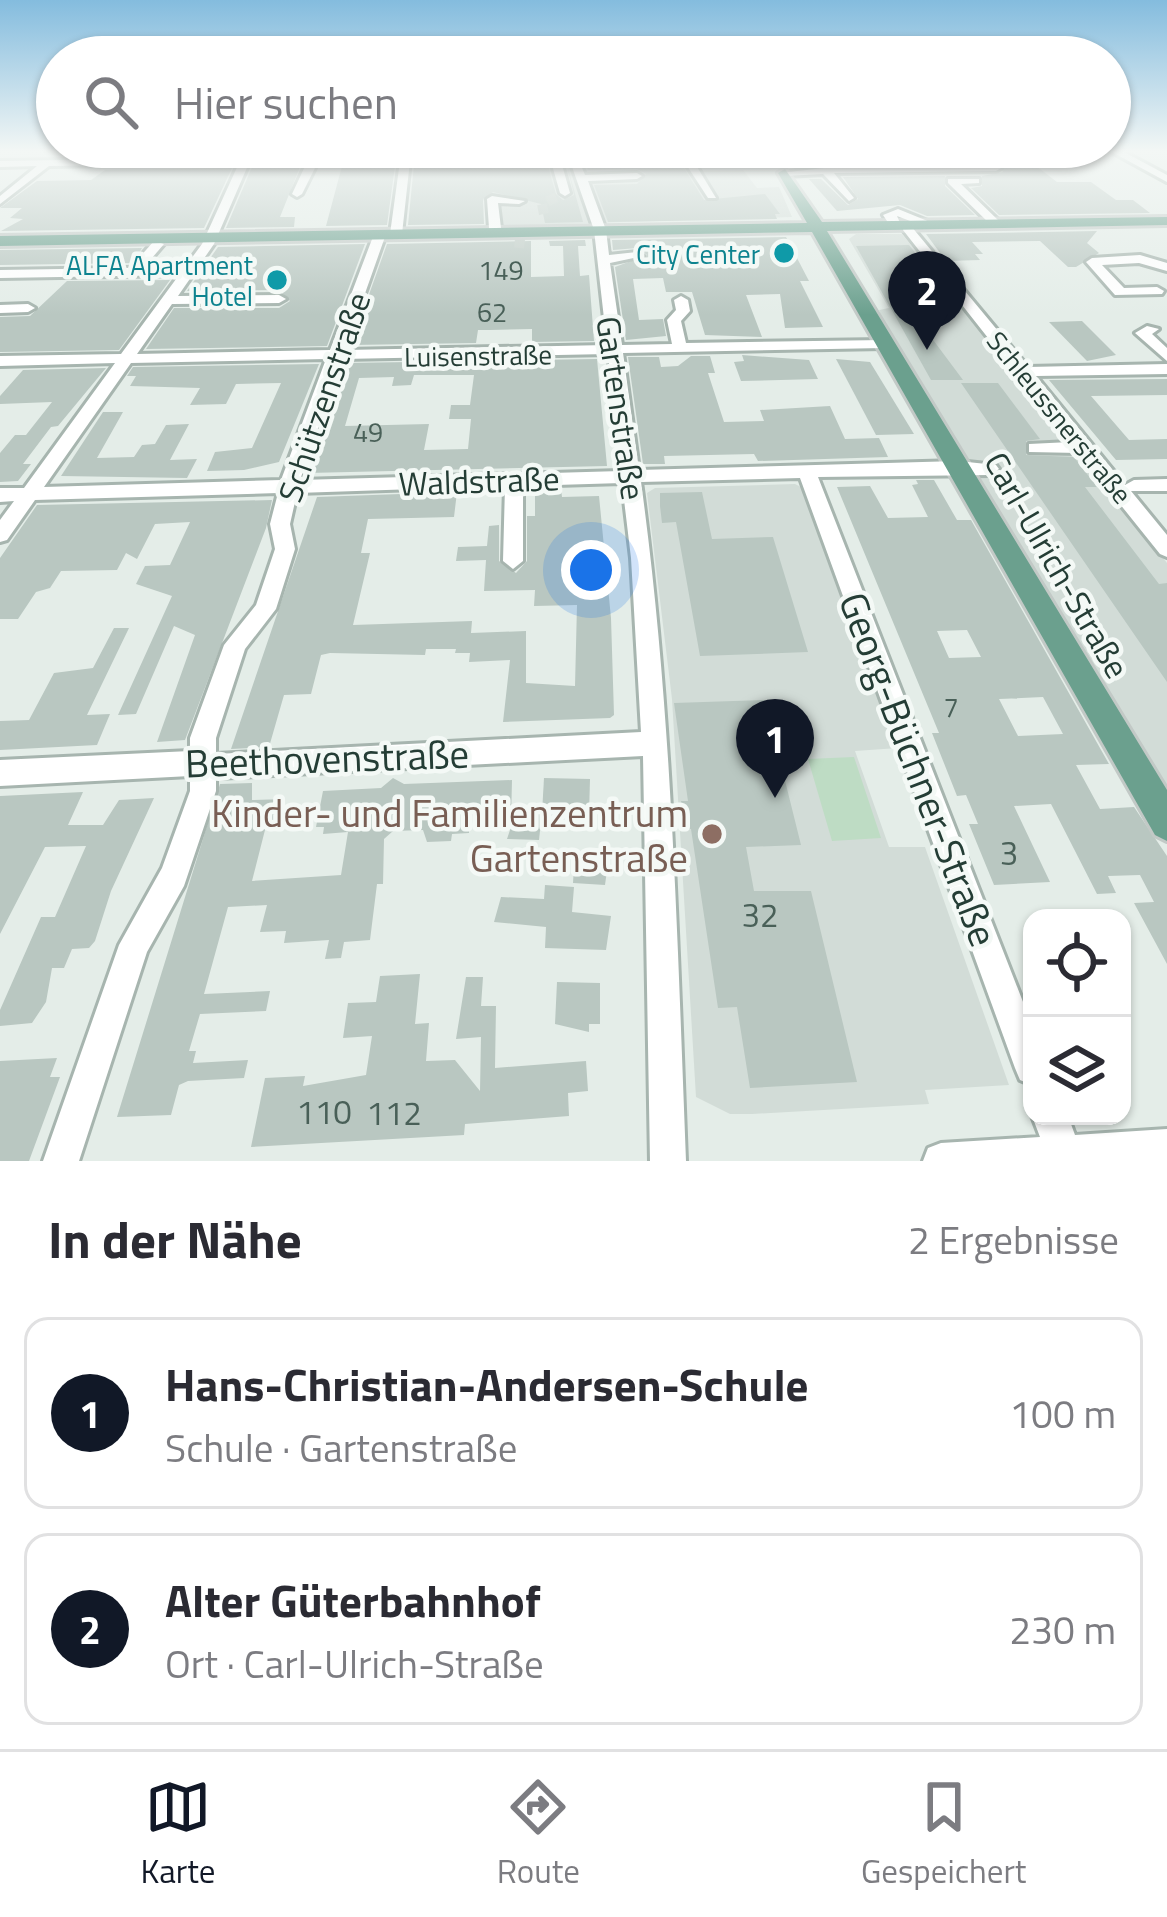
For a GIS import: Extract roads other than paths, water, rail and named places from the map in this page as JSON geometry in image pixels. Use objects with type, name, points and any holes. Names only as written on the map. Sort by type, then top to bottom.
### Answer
[{"type":"main road","points":[[810,206],[822,227]]},
{"type":"main road","points":[[817,206],[822,227]]},
{"type":"main road","points":[[817,206],[850,220],[901,227],[971,225]]},
{"type":"main road","points":[[0,242],[1167,221]]},
{"type":"main road","name":"Carl-Ulrich-Straße","points":[[822,227],[884,344],[1167,823]]},
{"type":"street","points":[[0,535],[189,271],[224,206]]},
{"type":"street","name":"Schützenstraße","points":[[61,1161],[134,946],[174,876],[202,791],[203,738],[236,645],[265,609],[285,549],[280,524],[289,486],[336,355],[388,234],[394,206]]},
{"type":"street","points":[[494,206],[496,230]]},
{"type":"street","name":"Gartenstraße","points":[[591,206],[600,231],[655,743],[668,1161]]},
{"type":"street","points":[[977,206],[996,224]]},
{"type":"street","name":"Schleussnerstraße","points":[[901,227],[1037,381],[1167,549]]},
{"type":"street","points":[[142,262],[158,244]]},
{"type":"street","points":[[602,260],[637,256]]},
{"type":"street","points":[[1157,291],[1120,292],[1092,262],[1140,259],[1167,267]]},
{"type":"street","points":[[0,274],[189,271]]},
{"type":"street","points":[[1105,278],[1141,277]]},
{"type":"street","points":[[168,301],[279,299]]},
{"type":"street","points":[[680,348],[674,320],[682,311],[681,300]]},
{"type":"street","points":[[0,308],[28,308]]},
{"type":"street","points":[[1167,315],[1148,322],[1142,333],[1167,356]]},
{"type":"street","name":"Luisenstraße","points":[[0,361],[613,351],[769,339],[884,344]]},
{"type":"street","points":[[1037,381],[1167,369]]},
{"type":"street","points":[[1033,446],[1082,444]]},
{"type":"street","name":"Waldstraße","points":[[0,495],[990,469]]},
{"type":"street","name":"Georg-Büchner-Straße","points":[[806,471],[1023,1044]]},
{"type":"street","points":[[513,561],[514,480]]},
{"type":"street","points":[[1134,486],[1167,485]]},
{"type":"street","name":"Beethovenstraße","points":[[0,772],[655,743]]},
{"type":"street","points":[[1053,1125],[1064,1153]]},
{"type":"street","points":[[941,1161],[1064,1153],[1124,1155],[1167,1147]]},
{"type":"tunnel","points":[[542,206],[544,214]]},
{"type":"tunnel","points":[[519,248],[520,239]]},
{"type":"place","name":"City Center","points":[[784,253]]},
{"type":"place","name":"ALFA Apartment Hotel","points":[[277,280]]},
{"type":"place","name":"Alter Güterbahnhof","points":[[927,350]]},
{"type":"place","name":"Hans-Christian-Andersen-Schule","points":[[775,798]]},
{"type":"place","name":"Kinder- und Familienzentrum Gartenstraße","points":[[712,834]]}]
